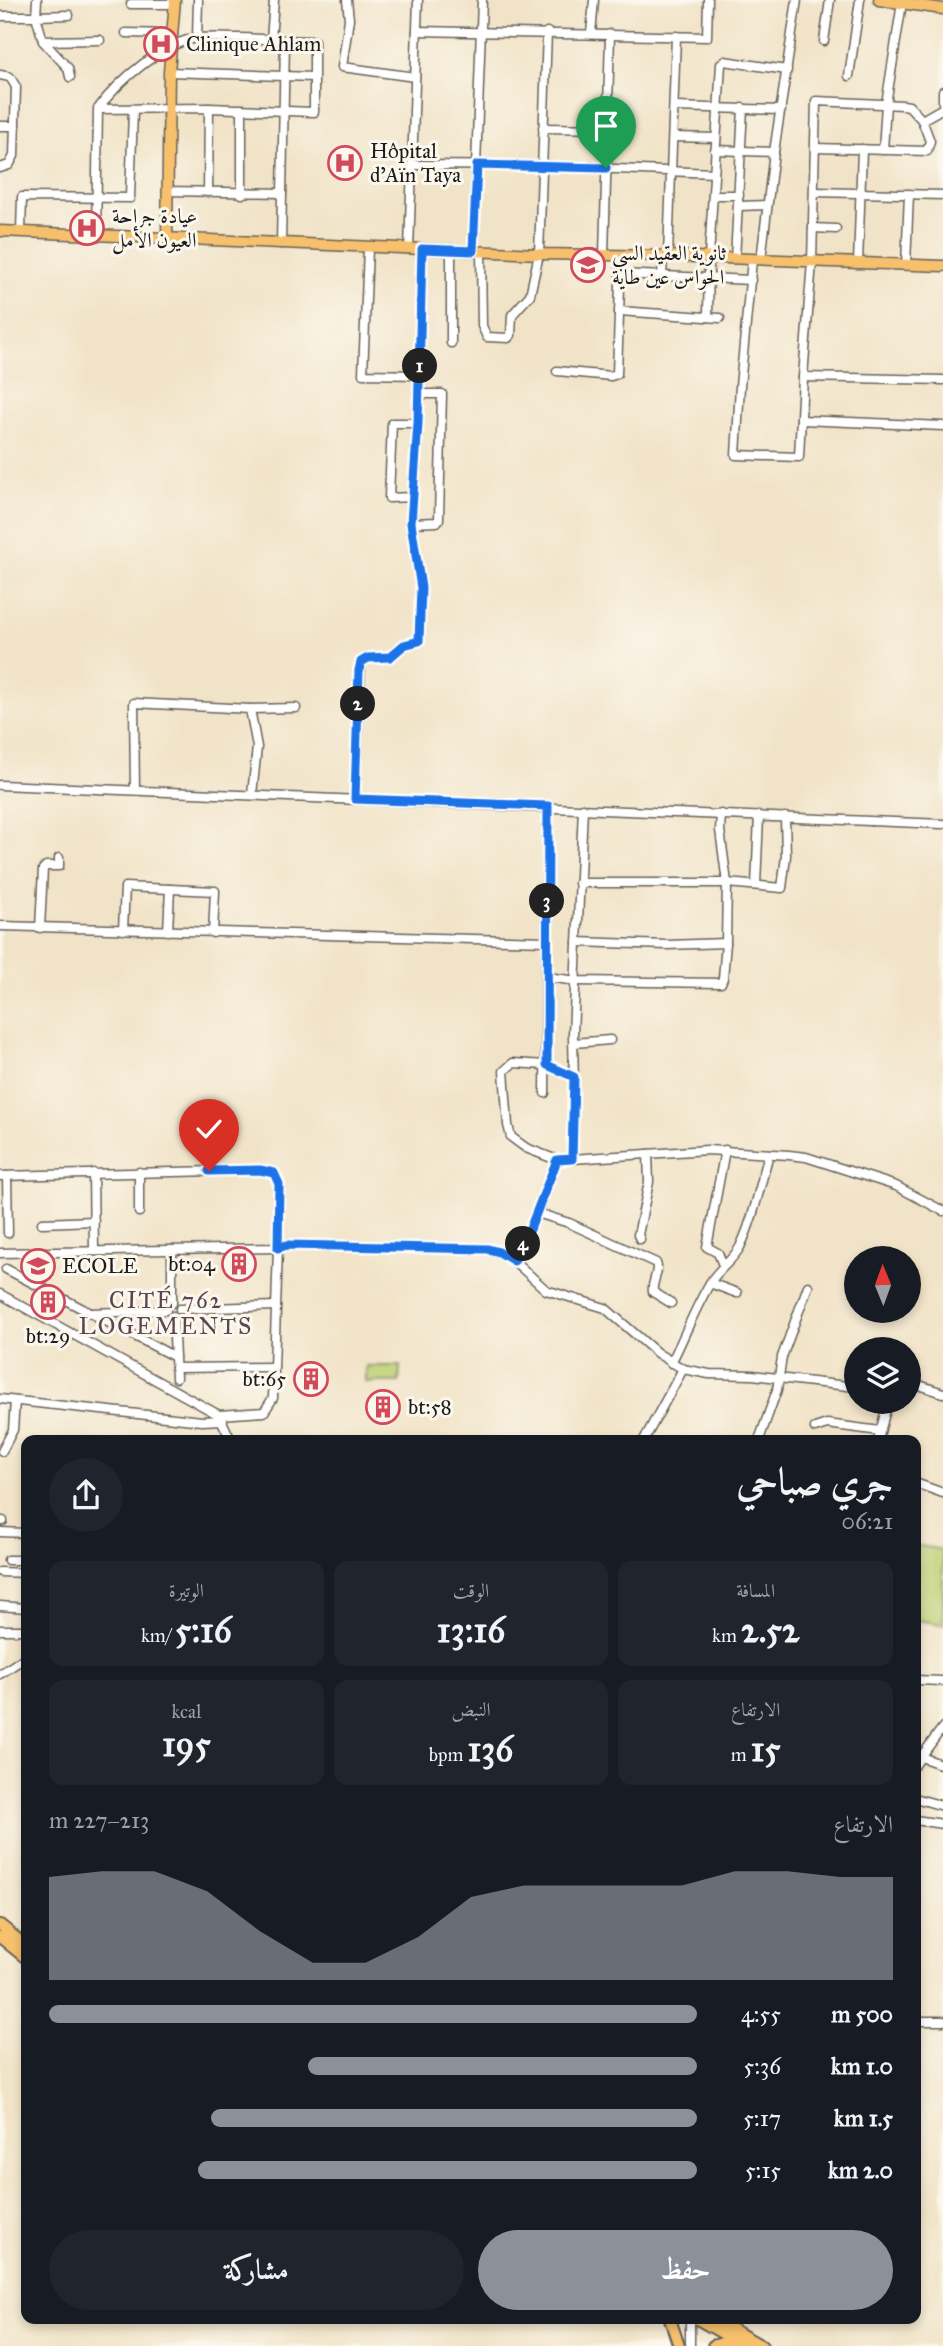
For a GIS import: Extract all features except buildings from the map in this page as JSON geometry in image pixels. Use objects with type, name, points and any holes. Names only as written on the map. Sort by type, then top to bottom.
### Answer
[{"type":"highway","points":[[0,1925],[21,1942]]},
{"type":"highway","points":[[0,1937],[21,1954]]},
{"type":"highway","points":[[672,2324],[679,2346]]},
{"type":"highway","points":[[701,2324],[745,2346]]},
{"type":"highway","points":[[724,2324],[762,2346]]},
{"type":"highway","points":[[731,2324],[739,2333]]},
{"type":"highway","points":[[713,2346],[722,2343],[735,2346]]},
{"type":"main road","points":[[879,0],[943,9]]},
{"type":"main road","points":[[167,238],[169,72],[173,47],[174,2]]},
{"type":"main road","points":[[0,231],[368,248],[943,266]]},
{"type":"street","points":[[37,0],[36,16],[43,41],[68,68],[70,77]]},
{"type":"street","points":[[197,38],[198,0]]},
{"type":"street","points":[[271,40],[274,0]]},
{"type":"street","points":[[347,0],[349,19],[342,67],[415,77]]},
{"type":"street","points":[[409,249],[418,0]]},
{"type":"street","points":[[482,0],[477,251],[482,326],[489,338],[510,337],[511,318],[530,295],[539,254],[547,32]]},
{"type":"street","points":[[591,34],[594,0]]},
{"type":"street","points":[[417,31],[707,37],[708,0]]},
{"type":"street","points":[[797,0],[767,205],[751,280],[736,455],[799,457],[813,228],[816,101],[909,106],[922,120],[930,141],[927,151],[815,148]]},
{"type":"street","points":[[824,41],[830,0]]},
{"type":"street","points":[[849,76],[860,0]]},
{"type":"street","points":[[131,4],[174,2]]},
{"type":"street","points":[[883,150],[886,104],[909,3]]},
{"type":"street","points":[[0,16],[69,15]]},
{"type":"street","points":[[127,33],[173,34]]},
{"type":"street","points":[[604,255],[610,34]]},
{"type":"street","points":[[662,276],[666,256],[672,170],[676,36]]},
{"type":"street","points":[[96,235],[98,109],[106,97],[153,55],[197,38],[314,41],[314,112],[209,108],[98,109]]},
{"type":"street","points":[[43,41],[100,40]]},
{"type":"street","points":[[281,244],[285,41]]},
{"type":"street","points":[[708,317],[709,257],[722,62],[787,70]]},
{"type":"street","points":[[169,72],[313,76]]},
{"type":"street","points":[[0,75],[10,78],[15,84],[13,160],[9,165],[0,168]]},
{"type":"street","points":[[922,120],[943,105],[943,91]]},
{"type":"street","points":[[674,107],[781,110]]},
{"type":"street","points":[[208,192],[209,108]]},
{"type":"street","points":[[735,258],[743,108]]},
{"type":"street","points":[[242,109],[242,194]]},
{"type":"street","points":[[21,232],[22,197],[130,198],[133,110]]},
{"type":"street","points":[[0,126],[15,126]]},
{"type":"street","points":[[544,128],[608,129]]},
{"type":"street","points":[[673,137],[716,138]]},
{"type":"street","points":[[858,264],[862,149]]},
{"type":"street","points":[[715,150],[774,152]]},
{"type":"street","points":[[412,164],[714,173]]},
{"type":"street","points":[[168,191],[282,193]]},
{"type":"street","points":[[814,192],[943,195]]},
{"type":"street","points":[[906,265],[909,194]]},
{"type":"street","points":[[713,195],[739,195]]},
{"type":"street","points":[[738,206],[767,205]]},
{"type":"street","points":[[813,228],[836,229]]},
{"type":"street","points":[[368,248],[363,374],[419,375]]},
{"type":"street","points":[[355,799],[361,662],[368,658],[390,657],[404,645],[419,641],[421,588],[411,523],[418,423],[422,249]]},
{"type":"street","points":[[451,250],[452,343]]},
{"type":"street","points":[[557,371],[611,376],[617,374],[621,255]]},
{"type":"street","points":[[620,274],[751,280]]},
{"type":"street","points":[[619,312],[720,318]]},
{"type":"street","points":[[803,377],[943,380]]},
{"type":"street","points":[[411,523],[437,522],[439,519],[442,394],[418,394]]},
{"type":"street","points":[[802,420],[943,426]]},
{"type":"street","points":[[412,497],[389,498],[391,423],[418,423]]},
{"type":"street","points":[[135,790],[134,703],[250,709],[296,708]]},
{"type":"street","points":[[250,709],[257,747],[252,795]]},
{"type":"street","points":[[0,785],[943,824]]},
{"type":"street","points":[[545,1093],[548,806]]},
{"type":"street","points":[[572,1159],[573,1034],[583,808]]},
{"type":"street","points":[[547,977],[577,981],[721,983],[726,943],[727,883],[721,814]]},
{"type":"street","points":[[756,885],[759,816]]},
{"type":"street","points":[[579,883],[727,883],[782,888],[786,856],[785,817]]},
{"type":"street","points":[[40,928],[43,869],[46,866],[59,866],[60,858]]},
{"type":"street","points":[[123,930],[125,887],[215,891],[212,933]]},
{"type":"street","points":[[168,931],[170,889]]},
{"type":"street","points":[[0,926],[546,941]]},
{"type":"street","points":[[577,942],[667,945],[726,943]]},
{"type":"street","points":[[574,1043],[610,1040]]},
{"type":"street","points":[[574,1077],[547,1065],[513,1063],[504,1071],[508,1125],[511,1137],[516,1143],[557,1160],[725,1150],[806,1157],[885,1183],[943,1211]]},
{"type":"street","points":[[723,1265],[718,1253],[707,1247],[725,1150]]},
{"type":"street","points":[[640,1239],[638,1235],[649,1182],[648,1154]]},
{"type":"street","points":[[671,1363],[710,1283],[739,1249],[752,1215],[769,1154]]},
{"type":"street","points":[[514,1261],[537,1213],[557,1160]]},
{"type":"street","points":[[0,1399],[202,1421],[264,1412],[273,1398],[279,1184],[274,1173],[260,1170],[4,1176],[8,1233]]},
{"type":"street","points":[[139,1172],[139,1212]]},
{"type":"street","points":[[93,1173],[94,1251]]},
{"type":"street","points":[[537,1213],[569,1223],[656,1263],[658,1268],[652,1285],[653,1292],[671,1303]]},
{"type":"street","points":[[42,1223],[94,1221]]},
{"type":"street","points":[[0,1253],[278,1248],[287,1245],[488,1249],[514,1261],[546,1290],[605,1308],[671,1363],[683,1369],[709,1374],[844,1386]]},
{"type":"street","points":[[172,1250],[176,1378]]},
{"type":"street","points":[[6,1269],[175,1357]]},
{"type":"street","points":[[710,1283],[737,1293]]},
{"type":"street","points":[[761,1435],[777,1390],[782,1357],[808,1286]]},
{"type":"street","points":[[0,1294],[221,1417],[229,1435]]},
{"type":"street","points":[[91,1313],[275,1306]]},
{"type":"street","points":[[175,1368],[274,1367]]},
{"type":"street","points":[[646,1435],[683,1369]]},
{"type":"street","points":[[921,1386],[943,1393]]},
{"type":"street","points":[[2,1451],[13,1430],[15,1401]]},
{"type":"street","points":[[879,1435],[885,1414]]},
{"type":"street","points":[[816,1428],[827,1424],[875,1435]]},
{"type":"street","points":[[921,1485],[943,1493]]},
{"type":"street","points":[[0,1532],[21,1533]]},
{"type":"street","points":[[8,1560],[21,1560]]},
{"type":"street","points":[[0,1572],[21,1573]]},
{"type":"street","points":[[0,1606],[21,1608]]},
{"type":"street","points":[[0,1630],[21,1630]]},
{"type":"street","points":[[0,1674],[21,1660]]},
{"type":"street","points":[[921,1680],[943,1681]]},
{"type":"street","points":[[921,1757],[943,1727]]},
{"type":"street","points":[[921,1761],[943,1765]]},
{"type":"street","points":[[921,1800],[943,1806]]},
{"type":"street","points":[[921,1821],[943,1824]]},
{"type":"street","points":[[921,2021],[943,2021]]},
{"type":"street","points":[[690,2346],[693,2324]]},
{"type":"green space","points":[[366,1366],[400,1366],[399,1382],[366,1382]]},
{"type":"green space","points":[[921,1546],[943,1550],[943,1624],[921,1621]]},
{"type":"place","name":"Clinique Ahlam","points":[[161,44]]},
{"type":"place","name":"Hôpital d'Aïn Taya","points":[[345,163]]},
{"type":"place","name":"عيادة جراحة العيون الأمل","points":[[87,228]]},
{"type":"place","name":"ثانوية العقيد السي الحواس عين طاية","points":[[588,265]]},
{"type":"place","name":"bt:04","points":[[239,1264]]},
{"type":"place","name":"ECOLE","points":[[38,1266]]},
{"type":"place","name":"bt:29","points":[[48,1302]]},
{"type":"place","name":"bt:65","points":[[311,1379]]},
{"type":"place","name":"bt:58","points":[[383,1407]]},
{"type":"district","name":"CITÉ 762 LOGEMENTS","points":[[166,1313]]},
{"type":"route","points":[[209,1171],[260,1170],[274,1173],[279,1184],[278,1248],[287,1245],[488,1249],[514,1261],[528,1234],[557,1160],[572,1159],[574,1077],[547,1065],[548,806],[355,799],[359,670],[361,662],[368,658],[390,657],[404,645],[419,641],[421,588],[411,523],[418,423],[422,249],[473,251],[477,165],[606,168]]}]
